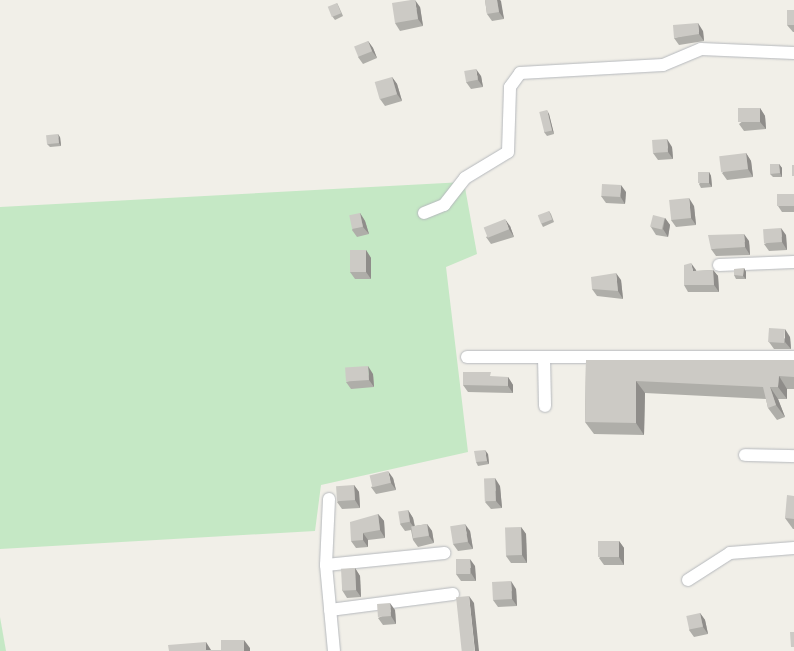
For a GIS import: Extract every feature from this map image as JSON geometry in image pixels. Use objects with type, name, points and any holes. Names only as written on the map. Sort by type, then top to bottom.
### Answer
[{"type":"street","points":[[424,214],[444,205],[465,178],[508,152],[511,80],[520,73],[663,65],[701,49],[794,53]]},
{"type":"street","points":[[719,265],[794,262]]},
{"type":"street","points":[[467,357],[794,357]]},
{"type":"street","points":[[544,357],[545,406]]},
{"type":"street","points":[[745,455],[794,456]]},
{"type":"street","points":[[329,499],[326,564],[334,651]]},
{"type":"street","points":[[688,580],[730,553],[794,548]]},
{"type":"street","points":[[326,564],[444,552]]},
{"type":"street","points":[[330,610],[453,594]]},
{"type":"green space","points":[[464,182],[477,254],[446,267],[468,452],[321,485],[315,531],[0,549],[0,207]]},
{"type":"green space","points":[[0,617],[6,651],[0,651]]},
{"type":"building","points":[[415,0],[418,19],[395,23],[392,3]]},
{"type":"building","points":[[485,0],[497,0],[499,12],[487,14]]},
{"type":"building","points":[[337,3],[341,13],[332,17],[328,7]]},
{"type":"building","points":[[787,10],[794,10],[794,25],[787,25]]},
{"type":"building","points":[[698,23],[699,34],[674,38],[673,25]]},
{"type":"building","points":[[368,41],[372,51],[358,57],[354,47]]},
{"type":"building","points":[[476,69],[478,80],[466,82],[464,71]]},
{"type":"building","points":[[392,77],[397,94],[380,99],[375,82]]},
{"type":"building","points":[[738,108],[760,108],[760,122],[738,122]]},
{"type":"building","points":[[547,110],[552,130],[544,132],[539,112]]},
{"type":"building","points":[[58,134],[59,143],[47,144],[46,135]]},
{"type":"building","points":[[667,139],[668,152],[653,153],[652,140]]},
{"type":"building","points":[[746,153],[748,169],[721,172],[719,156]]},
{"type":"building","points":[[770,164],[779,164],[780,173],[770,174]]},
{"type":"building","points":[[792,165],[794,165],[794,176],[792,176]]},
{"type":"building","points":[[698,172],[709,172],[709,183],[698,183]]},
{"type":"building","points":[[602,184],[621,185],[620,197],[601,196]]},
{"type":"building","points":[[777,194],[794,194],[794,206],[777,206]]},
{"type":"building","points":[[689,198],[691,218],[671,220],[669,200]]},
{"type":"building","points":[[549,211],[552,219],[541,224],[538,215]]},
{"type":"building","points":[[360,213],[363,227],[352,229],[349,215]]},
{"type":"building","points":[[653,215],[665,218],[662,230],[650,227]]},
{"type":"building","points":[[505,219],[509,229],[488,238],[484,228]]},
{"type":"building","points":[[781,228],[782,242],[764,243],[763,229]]},
{"type":"building","points":[[744,234],[745,247],[711,249],[708,235]]},
{"type":"building","points":[[350,250],[366,250],[366,272],[350,272]]},
{"type":"building","points":[[691,263],[693,271],[713,270],[714,285],[684,285],[684,265]]},
{"type":"building","points":[[744,268],[743,276],[734,275],[734,269]]},
{"type":"building","points":[[616,273],[618,291],[592,289],[591,277]]},
{"type":"building","points":[[769,328],[785,329],[784,343],[768,342]]},
{"type":"building","points":[[586,360],[794,360],[794,377],[779,376],[778,387],[770,387],[776,405],[768,408],[763,387],[636,381],[636,423],[585,422]]},
{"type":"building","points":[[368,366],[369,380],[346,382],[345,368]]},
{"type":"building","points":[[463,372],[491,372],[490,376],[508,377],[508,386],[463,385]]},
{"type":"building","points":[[485,450],[487,461],[476,462],[474,451]]},
{"type":"building","points":[[388,471],[391,483],[372,487],[370,476]]},
{"type":"building","points":[[484,478],[495,478],[496,501],[485,501]]},
{"type":"building","points":[[354,485],[355,500],[337,501],[336,486]]},
{"type":"building","points":[[787,495],[794,496],[794,519],[785,518]]},
{"type":"building","points":[[408,510],[410,522],[400,523],[398,512]]},
{"type":"building","points":[[378,514],[380,530],[363,533],[363,540],[351,541],[350,522]]},
{"type":"building","points":[[427,524],[429,536],[413,538],[411,527]]},
{"type":"building","points":[[465,524],[468,542],[453,544],[450,526]]},
{"type":"building","points":[[521,527],[522,555],[506,556],[505,528]]},
{"type":"building","points":[[598,541],[619,541],[619,557],[598,557]]},
{"type":"building","points":[[456,559],[470,559],[470,574],[456,574]]},
{"type":"building","points":[[355,568],[356,590],[342,591],[341,569]]},
{"type":"building","points":[[511,581],[512,599],[493,600],[492,582]]},
{"type":"building","points":[[469,596],[475,651],[462,651],[456,597]]},
{"type":"building","points":[[390,603],[391,616],[378,617],[377,604]]},
{"type":"building","points":[[700,613],[703,627],[689,630],[686,616]]},
{"type":"building","points":[[790,632],[794,632],[794,647],[791,647]]},
{"type":"building","points":[[221,640],[244,640],[244,651],[169,651],[168,645],[206,642],[206,650],[221,650]]}]
